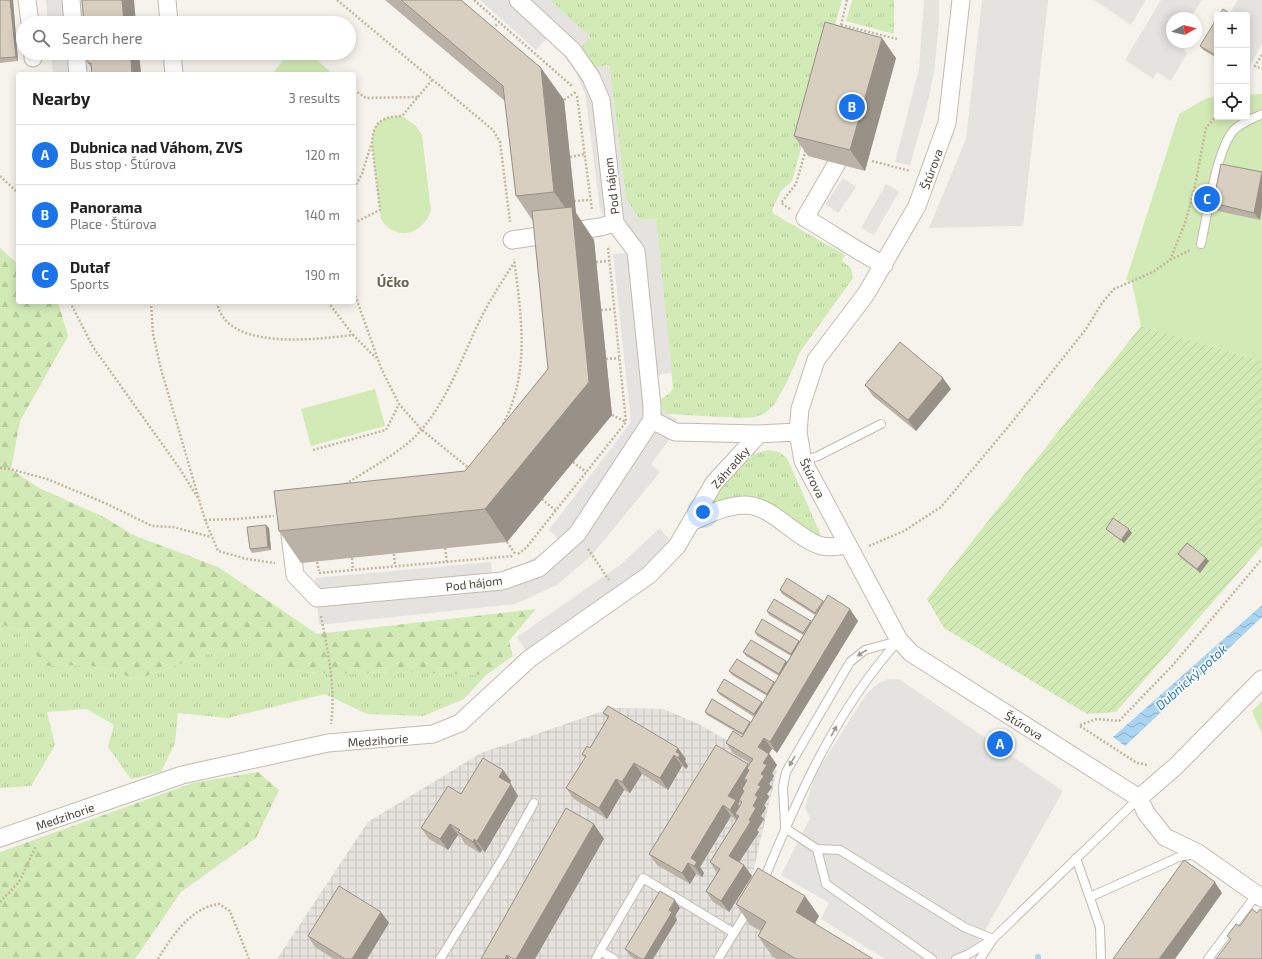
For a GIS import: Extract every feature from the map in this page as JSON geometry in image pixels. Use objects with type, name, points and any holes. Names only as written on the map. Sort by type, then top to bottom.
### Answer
[{"type":"street","points":[[27,0],[29,16]]},
{"type":"street","points":[[71,0],[72,16]]},
{"type":"street","points":[[167,0],[168,16]]},
{"type":"street","name":"Pod hájom","points":[[317,598],[502,581],[539,568],[577,534],[652,420],[636,251],[608,225],[601,100],[591,77],[573,51],[518,0]]},
{"type":"street","name":"Štúrova","points":[[961,0],[947,123],[917,206],[866,294],[816,360],[800,409],[798,432],[803,461],[846,545],[898,640],[912,653],[1140,798]]},
{"type":"street","points":[[77,60],[78,72]]},
{"type":"street","points":[[173,60],[174,72]]},
{"type":"street","points":[[837,163],[805,218],[828,231],[859,252],[884,265]]},
{"type":"street","points":[[512,240],[608,225]]},
{"type":"street","points":[[652,420],[674,432],[759,434],[798,432]]},
{"type":"street","name":"Záhradky","points":[[691,522],[714,483],[759,434]]},
{"type":"street","points":[[691,522],[719,509],[748,505],[766,511],[804,537],[822,546],[846,545]]},
{"type":"street","points":[[288,514],[295,575],[317,598]]},
{"type":"street","name":"Medzihorie","points":[[0,838],[182,775],[328,743],[419,737],[433,734],[460,722],[529,659],[649,575],[677,546],[691,522]]},
{"type":"street","points":[[1259,896],[1198,853],[1165,837],[1146,813],[1140,798],[1176,766],[1262,679]]},
{"type":"lane","points":[[1201,244],[1223,147],[1233,130],[1244,122],[1262,114]]},
{"type":"lane","points":[[803,461],[818,456],[881,424]]},
{"type":"lane","points":[[785,828],[783,787],[786,772],[840,678],[850,662],[865,650],[898,640]]},
{"type":"lane","points":[[718,959],[756,897],[801,790],[847,706],[898,640]]},
{"type":"lane","points":[[980,959],[993,939],[1140,798]]},
{"type":"lane","points":[[440,959],[503,858],[534,803]]},
{"type":"lane","points":[[785,828],[817,849],[840,850],[964,927],[993,939]]},
{"type":"lane","points":[[817,849],[826,884],[932,959]]},
{"type":"lane","points":[[1090,897],[1179,857],[1198,853]]},
{"type":"lane","points":[[1076,858],[1100,927],[1101,959]]},
{"type":"lane","points":[[596,959],[643,878],[734,933]]},
{"type":"lane","points":[[1208,959],[1259,896]]},
{"type":"lane","points":[[956,959],[967,955],[993,939]]},
{"type":"lane","points":[[600,951],[614,959]]},
{"type":"path","points":[[337,0],[434,79],[493,130],[500,142],[523,334],[520,374],[507,416],[501,429]]},
{"type":"path","points":[[151,304],[153,334],[161,369],[205,520],[218,551],[247,559],[273,562],[295,575],[516,555],[526,548],[626,422],[607,240],[608,225],[592,213],[576,90],[474,0]]},
{"type":"path","points":[[839,33],[847,0]]},
{"type":"path","points":[[491,31],[499,22]]},
{"type":"path","points":[[841,25],[897,39]]},
{"type":"path","points":[[528,55],[532,51]]},
{"type":"path","points":[[1262,55],[1256,66],[1262,68]]},
{"type":"path","points":[[356,221],[380,210],[372,134],[383,118],[402,116],[434,79]]},
{"type":"path","points":[[356,91],[366,98],[418,97]]},
{"type":"path","points":[[564,100],[576,92]]},
{"type":"path","points":[[1170,260],[1187,216],[1194,191],[1206,128],[1214,119]]},
{"type":"path","points":[[356,184],[362,174],[365,160],[372,144]]},
{"type":"path","points":[[805,218],[781,203],[796,184],[806,146]]},
{"type":"path","points":[[570,157],[584,154]]},
{"type":"path","points":[[872,162],[914,172]]},
{"type":"path","points":[[0,176],[16,191]]},
{"type":"path","points":[[574,201],[590,200]]},
{"type":"path","points":[[867,548],[904,531],[941,507],[1033,397],[1086,329],[1102,303],[1114,289],[1153,272],[1170,260],[1201,244]]},
{"type":"path","points":[[596,262],[609,261]]},
{"type":"path","points":[[341,488],[402,447],[422,430],[447,393],[480,320],[494,294],[515,262]]},
{"type":"path","points":[[356,298],[378,359],[399,404],[422,430],[474,472]]},
{"type":"path","points":[[71,304],[93,347],[176,463],[200,501]]},
{"type":"path","points":[[218,304],[220,314],[229,324],[266,339],[329,338],[353,335]]},
{"type":"path","points":[[330,304],[353,335],[378,359]]},
{"type":"path","points":[[601,310],[614,309]]},
{"type":"path","points":[[606,359],[619,358]]},
{"type":"path","points":[[313,450],[386,430],[399,404]]},
{"type":"path","points":[[612,415],[626,422]]},
{"type":"path","points":[[573,462],[586,472]]},
{"type":"path","points":[[0,468],[10,469],[47,479],[105,503],[137,520],[152,526],[174,527],[211,537]]},
{"type":"path","points":[[542,500],[556,511]]},
{"type":"path","points":[[205,520],[236,519],[288,514]]},
{"type":"path","points":[[577,534],[620,596]]},
{"type":"path","points":[[507,542],[516,555]]},
{"type":"path","points":[[445,548],[447,562]]},
{"type":"path","points":[[394,554],[395,566]]},
{"type":"path","points":[[352,558],[353,570]]},
{"type":"path","points":[[1153,762],[1147,765],[1137,763],[1080,725],[1097,719],[1119,721],[1172,666],[1262,559]]},
{"type":"path","points":[[317,562],[319,573]]},
{"type":"path","points":[[317,598],[332,674],[333,705],[328,743]]},
{"type":"path","points":[[0,902],[19,882],[48,821]]},
{"type":"path","points":[[158,959],[170,940],[190,917],[210,905],[219,904],[230,911],[249,959]]},
{"type":"shaded area","points":[[46,0],[92,0],[94,16],[47,16]]},
{"type":"shaded area","points":[[480,0],[550,0],[590,37],[578,51],[590,69],[609,65],[626,199],[640,220],[656,219],[672,373],[657,375],[660,407],[667,414],[677,419],[675,432],[651,464],[660,472],[592,555],[557,585],[515,604],[319,625],[315,578],[491,562],[492,574],[518,567],[548,550],[559,539],[549,530],[631,422],[613,254],[628,253],[609,229],[600,209],[585,94],[576,72],[562,53],[547,38],[536,50]]},
{"type":"shaded area","points":[[924,0],[939,0],[939,23],[934,72],[927,105],[910,165],[895,162],[919,69]]},
{"type":"shaded area","points":[[982,0],[1048,0],[1023,226],[929,228],[966,139]]},
{"type":"shaded area","points":[[1094,0],[1146,0],[1131,25]]},
{"type":"shaded area","points":[[1161,0],[1202,0],[1194,12],[1166,12],[1166,48],[1184,48],[1187,54],[1171,81],[1157,72],[1153,79],[1125,60]]},
{"type":"shaded area","points":[[1238,0],[1262,0],[1262,44],[1250,66],[1250,12],[1231,12]]},
{"type":"shaded area","points":[[52,60],[99,60],[100,72],[53,72]]},
{"type":"shaded area","points":[[843,178],[856,187],[838,213],[825,204]]},
{"type":"shaded area","points":[[886,184],[899,192],[874,235],[861,228]]},
{"type":"shaded area","points":[[660,528],[672,543],[632,580],[526,651],[517,637],[620,565]]},
{"type":"shaded area","points":[[888,679],[899,679],[1063,791],[969,959],[885,959],[821,919],[829,903],[781,875],[810,818],[805,808],[815,775],[865,696],[877,684]]},
{"type":"shaded area","points":[[612,708],[663,709],[699,724],[777,770],[750,885],[870,959],[277,959],[368,822],[481,753]]},
{"type":"green space","points":[[550,0],[842,0],[792,181],[781,191],[772,210],[774,214],[845,255],[842,261],[851,268],[853,278],[800,352],[787,382],[774,405],[765,413],[755,417],[740,418],[667,414],[660,407],[660,400],[671,392],[673,388],[656,219],[640,220],[626,199],[609,65],[590,69],[578,51],[590,37]]},
{"type":"green space","points":[[852,0],[894,0],[894,34],[846,21]]},
{"type":"green space","points":[[283,60],[317,60],[331,72],[274,72]]},
{"type":"green space","points":[[1262,94],[1262,361],[1141,326],[1132,282],[1126,280],[1179,114],[1207,98],[1214,97],[1214,120],[1250,120],[1250,95]]},
{"type":"green space","points":[[402,116],[416,126],[422,135],[431,211],[422,226],[408,233],[394,231],[381,219],[372,144],[374,130],[380,122],[384,119]]},
{"type":"green space","points":[[0,248],[16,262],[16,304],[59,304],[68,336],[20,421],[11,469],[39,488],[104,517],[133,535],[218,567],[317,634],[536,609],[509,641],[513,656],[486,675],[395,672],[332,674],[293,671],[246,640],[138,679],[89,665],[44,666],[20,630],[0,624]]},
{"type":"green space","points":[[1141,326],[1262,361],[1262,546],[1116,712],[1087,714],[944,628],[927,599]]},
{"type":"green space","points":[[375,389],[385,426],[311,446],[301,409]]},
{"type":"green space","points":[[768,450],[779,452],[787,458],[820,533],[819,537],[741,497],[720,500],[708,506],[719,488],[740,463],[756,453]]},
{"type":"green space","points":[[0,624],[20,630],[44,666],[89,665],[138,679],[246,640],[293,671],[332,674],[395,672],[486,675],[464,699],[423,716],[367,714],[325,694],[228,718],[178,713],[175,743],[161,772],[131,779],[108,747],[114,725],[87,709],[47,712],[55,745],[31,786],[0,788]]},
{"type":"green space","points":[[1262,701],[1262,734],[1252,711]]},
{"type":"green space","points":[[258,772],[279,790],[256,838],[181,892],[135,959],[0,959],[0,852],[193,783]]},
{"type":"water","name":"Dubnický potok","points":[[1262,605],[1262,617],[1125,746],[1113,737]]},
{"type":"building","points":[[0,0],[10,0],[16,57],[0,58]]},
{"type":"building","points":[[82,0],[122,0],[123,16],[83,16]]},
{"type":"building","points":[[401,0],[461,0],[541,68],[554,192],[516,196],[503,86]]},
{"type":"building","points":[[825,22],[882,38],[850,150],[794,136]]},
{"type":"building","points":[[1214,23],[1214,54],[1202,47],[1202,43]]},
{"type":"building","points":[[88,60],[131,60],[132,72],[92,72],[91,63],[88,63]]},
{"type":"building","points":[[1221,164],[1262,172],[1254,213],[1213,203]]},
{"type":"building","points":[[572,207],[589,382],[485,509],[279,531],[274,491],[465,471],[548,369],[532,211]]},
{"type":"building","points":[[900,342],[943,378],[908,420],[865,385]]},
{"type":"building","points":[[1113,518],[1129,529],[1121,540],[1106,529]]},
{"type":"building","points":[[266,525],[268,547],[250,549],[247,527]]},
{"type":"building","points":[[1187,543],[1206,558],[1197,569],[1178,554]]},
{"type":"building","points":[[787,578],[823,601],[815,613],[780,590]]},
{"type":"building","points":[[828,595],[850,609],[770,742],[764,738],[758,747],[769,754],[763,763],[767,765],[761,774],[764,776],[758,785],[761,786],[755,795],[758,797],[753,806],[756,808],[749,820],[751,821],[729,856],[744,865],[721,901],[706,891],[720,869],[710,862],[739,816],[735,814],[742,802],[739,800],[744,791],[742,789],[747,780],[744,779],[749,770],[747,768],[753,759],[726,743],[733,731],[742,737]]},
{"type":"building","points":[[774,599],[811,621],[803,633],[767,611]]},
{"type":"building","points":[[762,619],[799,641],[791,654],[755,632]]},
{"type":"building","points":[[751,640],[786,661],[779,674],[743,652]]},
{"type":"building","points":[[737,659],[774,682],[767,694],[729,671]]},
{"type":"building","points":[[724,679],[762,702],[754,714],[717,691]]},
{"type":"building","points":[[712,699],[750,722],[743,734],[705,712]]},
{"type":"building","points":[[608,706],[678,748],[676,752],[680,754],[678,758],[674,755],[660,778],[634,763],[622,782],[616,779],[599,808],[566,788],[586,756],[582,754],[587,746],[590,748],[609,716],[603,713]]},
{"type":"building","points":[[716,745],[748,764],[728,796],[736,800],[730,810],[723,805],[691,858],[697,862],[694,866],[688,863],[682,873],[649,854]]},
{"type":"building","points":[[483,758],[503,770],[499,777],[511,784],[477,841],[474,839],[473,842],[458,832],[460,830],[450,824],[440,839],[421,828],[448,786],[461,794]]},
{"type":"building","points":[[566,808],[594,824],[516,959],[513,959],[507,955],[505,959],[481,959]]},
{"type":"building","points":[[1184,860],[1215,882],[1159,959],[1113,959]]},
{"type":"building","points":[[758,868],[805,896],[796,912],[873,959],[796,959],[758,936],[766,922],[736,904]]},
{"type":"building","points":[[339,886],[381,912],[352,959],[345,959],[308,936]]},
{"type":"building","points":[[660,891],[675,900],[669,910],[672,912],[644,959],[641,959],[625,949]]},
{"type":"building","points":[[1252,909],[1257,913],[1260,909],[1262,910],[1262,959],[1216,959],[1231,939],[1227,936],[1236,924],[1240,926]]},
{"type":"place","name":"Panorama","points":[[852,107]]},
{"type":"place","name":"Dutaf","points":[[1207,199]]},
{"type":"place","name":"Dubnica nad Váhom, ZVS","points":[[1000,744]]},
{"type":"district","name":"Účko","points":[[393,281]]}]
